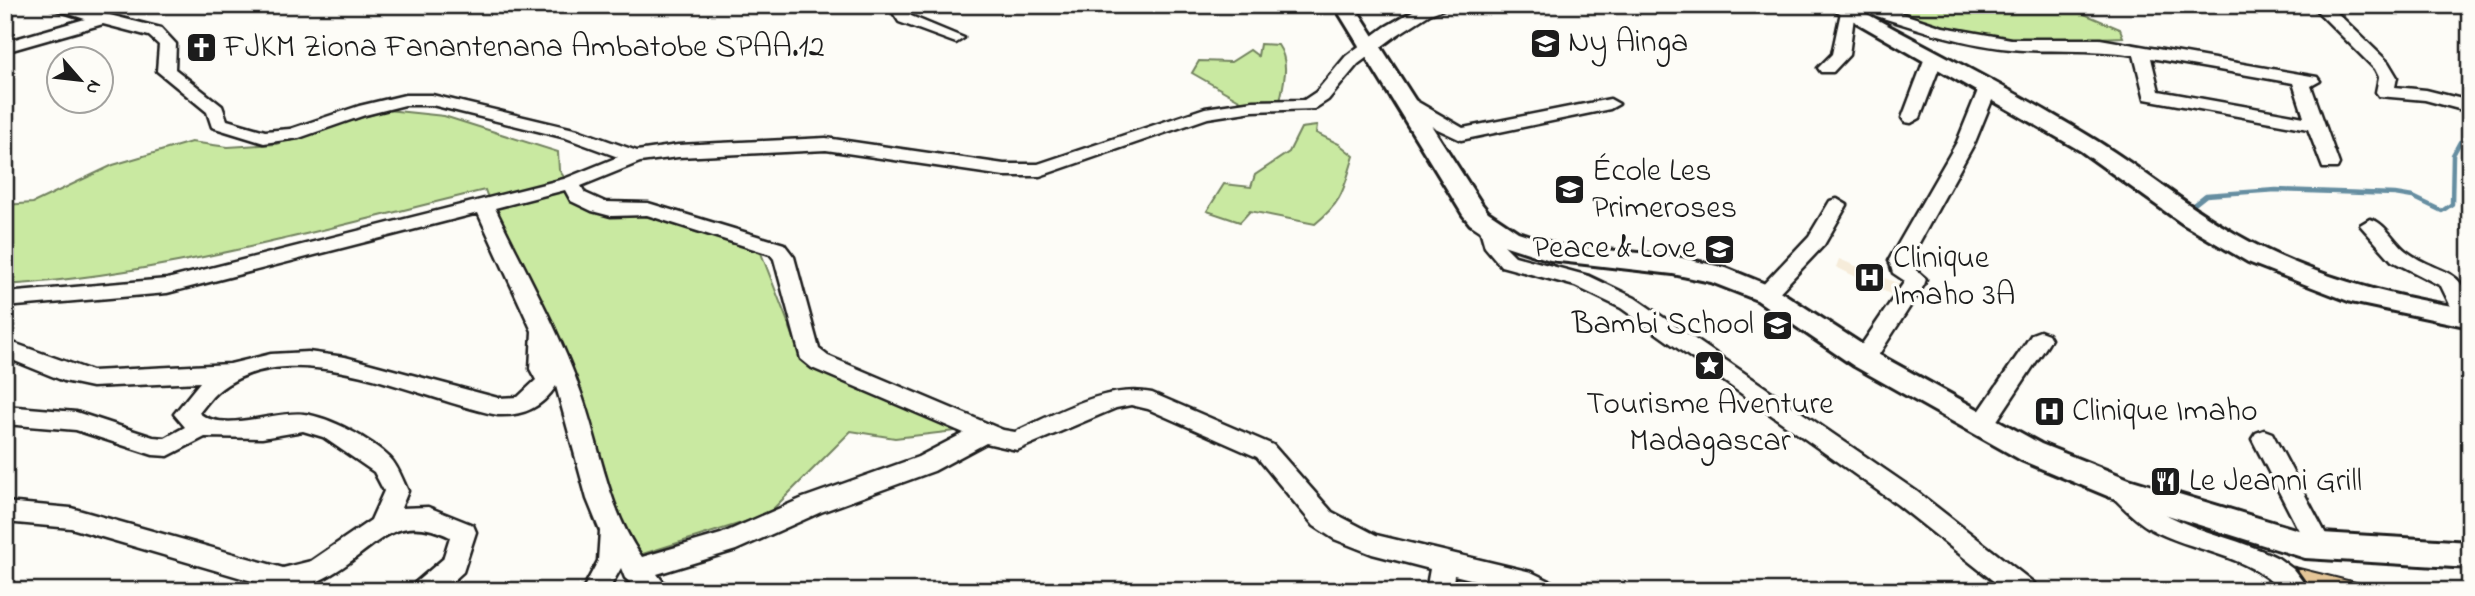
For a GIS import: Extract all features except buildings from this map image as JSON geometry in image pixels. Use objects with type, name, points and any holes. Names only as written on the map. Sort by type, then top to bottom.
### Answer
[{"type":"main road","points":[[1344,5],[1472,209],[1489,226],[1509,238],[1559,254],[1673,265],[1717,274],[1766,294],[1864,359],[2031,452],[2121,489],[2262,534],[2320,547],[2470,555]]},
{"type":"main road","points":[[1848,8],[1933,60],[1988,88],[2099,152],[2189,217],[2275,265],[2347,294],[2468,318]]},
{"type":"street","points":[[50,5],[155,32],[168,44],[166,71],[216,110],[218,123],[235,130],[264,137],[293,134],[359,111],[405,100],[432,100],[572,134],[636,157]]},
{"type":"street","points":[[896,5],[905,19],[956,38]]},
{"type":"street","points":[[5,300],[167,286],[570,183],[636,157],[678,151],[826,144],[1004,170],[1040,170],[1205,113],[1252,106],[1308,105],[1322,96],[1352,60],[1368,47],[1424,11],[1446,5]]},
{"type":"street","points":[[2319,5],[2382,66],[2388,76],[2385,92],[2426,95],[2470,107]]},
{"type":"street","points":[[1827,68],[1840,55],[1848,8],[1940,31],[2011,44],[2100,44],[2306,80],[2330,164]]},
{"type":"street","points":[[5,47],[102,19]]},
{"type":"street","points":[[2141,50],[2151,95],[2318,125]]},
{"type":"street","points":[[1910,118],[1933,60]]},
{"type":"street","points":[[1864,359],[1914,285],[1916,279],[1900,268],[1899,260],[1909,247],[1966,142],[1988,88]]},
{"type":"street","points":[[1404,99],[1435,121],[1461,134],[1610,104]]},
{"type":"street","points":[[570,183],[579,197],[599,207],[611,210],[649,209],[778,249],[784,257],[809,353],[820,362],[982,434],[1017,441],[1112,400],[1131,397],[1152,401],[1265,451],[1323,519],[1343,532],[1372,544],[1531,583],[1545,591]]},
{"type":"street","points":[[484,203],[570,393],[610,534],[611,562],[595,591]]},
{"type":"street","points":[[1766,294],[1817,240],[1837,205]]},
{"type":"street","points":[[2370,225],[2399,256],[2449,281],[2468,318]]},
{"type":"street","points":[[1489,226],[1495,247],[1508,261],[1583,281],[1628,303],[1705,354],[1908,498],[2025,591]]},
{"type":"street","points":[[5,348],[72,375],[92,379],[232,372],[277,362],[325,360],[369,367],[494,405],[517,406],[529,402],[548,381],[541,369],[542,331]]},
{"type":"street","points":[[1982,425],[2040,339]]},
{"type":"street","points":[[232,372],[202,392],[186,414],[190,421],[202,428],[262,429],[303,422],[331,430],[382,465],[396,491],[382,523]]},
{"type":"street","points":[[5,415],[76,421],[153,446],[168,447],[202,428]]},
{"type":"street","points":[[634,570],[727,543],[812,505],[926,464],[982,434]]},
{"type":"street","points":[[2264,439],[2320,547]]},
{"type":"street","points":[[2121,489],[2145,514],[2162,524],[2210,544],[2265,560],[2297,591]]},
{"type":"street","points":[[5,512],[71,518],[278,585],[311,573],[382,523],[424,516],[464,532],[454,565],[424,591]]},
{"type":"street","points":[[610,534],[634,570],[657,591]]},
{"type":"street","points":[[1439,591],[1444,560]]},
{"type":"shaded area","name":"Clinique Imaho 3A","points":[[1839,259],[1909,288],[1902,300],[1836,267]]},
{"type":"green space","points":[[1895,5],[2063,5],[2120,29],[2123,37],[2014,41],[1891,14]]},
{"type":"green space","points":[[1260,44],[1278,45],[1282,52],[1285,72],[1280,101],[1243,102],[1192,73],[1199,61],[1231,62],[1250,50],[1258,56]]},
{"type":"green space","points":[[387,110],[444,116],[558,152],[559,170],[583,203],[677,223],[761,253],[803,361],[964,430],[895,438],[851,431],[767,515],[633,557],[519,283],[485,190],[307,234],[187,260],[127,271],[5,285],[5,205],[33,203],[113,165],[191,142],[228,147],[276,144]]},
{"type":"green space","points":[[1317,126],[1316,133],[1339,144],[1354,156],[1337,201],[1315,224],[1250,211],[1240,222],[1207,211],[1224,184],[1251,187],[1255,175],[1289,152],[1301,128]]},
{"type":"waterway","points":[[2187,210],[2206,195],[2276,190],[2395,194],[2413,197],[2442,211],[2452,204],[2453,155],[2460,142],[2470,145]]},
{"type":"place","name":"Ny Ainga","points":[[1545,43]]},
{"type":"place","name":"FJKM Ziona Fanantenana Ambatobe SPAA.12","points":[[201,48]]},
{"type":"place","name":"École Les Primeroses","points":[[1569,190]]},
{"type":"place","name":"Peace & Love","points":[[1719,249]]},
{"type":"place","name":"Clinique Imaho 3A","points":[[1870,277]]},
{"type":"place","name":"Bambi School","points":[[1777,325]]},
{"type":"place","name":"Tourisme Aventure Madagascar","points":[[1710,366]]},
{"type":"place","name":"Clinique Imaho","points":[[2049,412]]},
{"type":"place","name":"Le Jeanni Grill","points":[[2166,482]]}]
